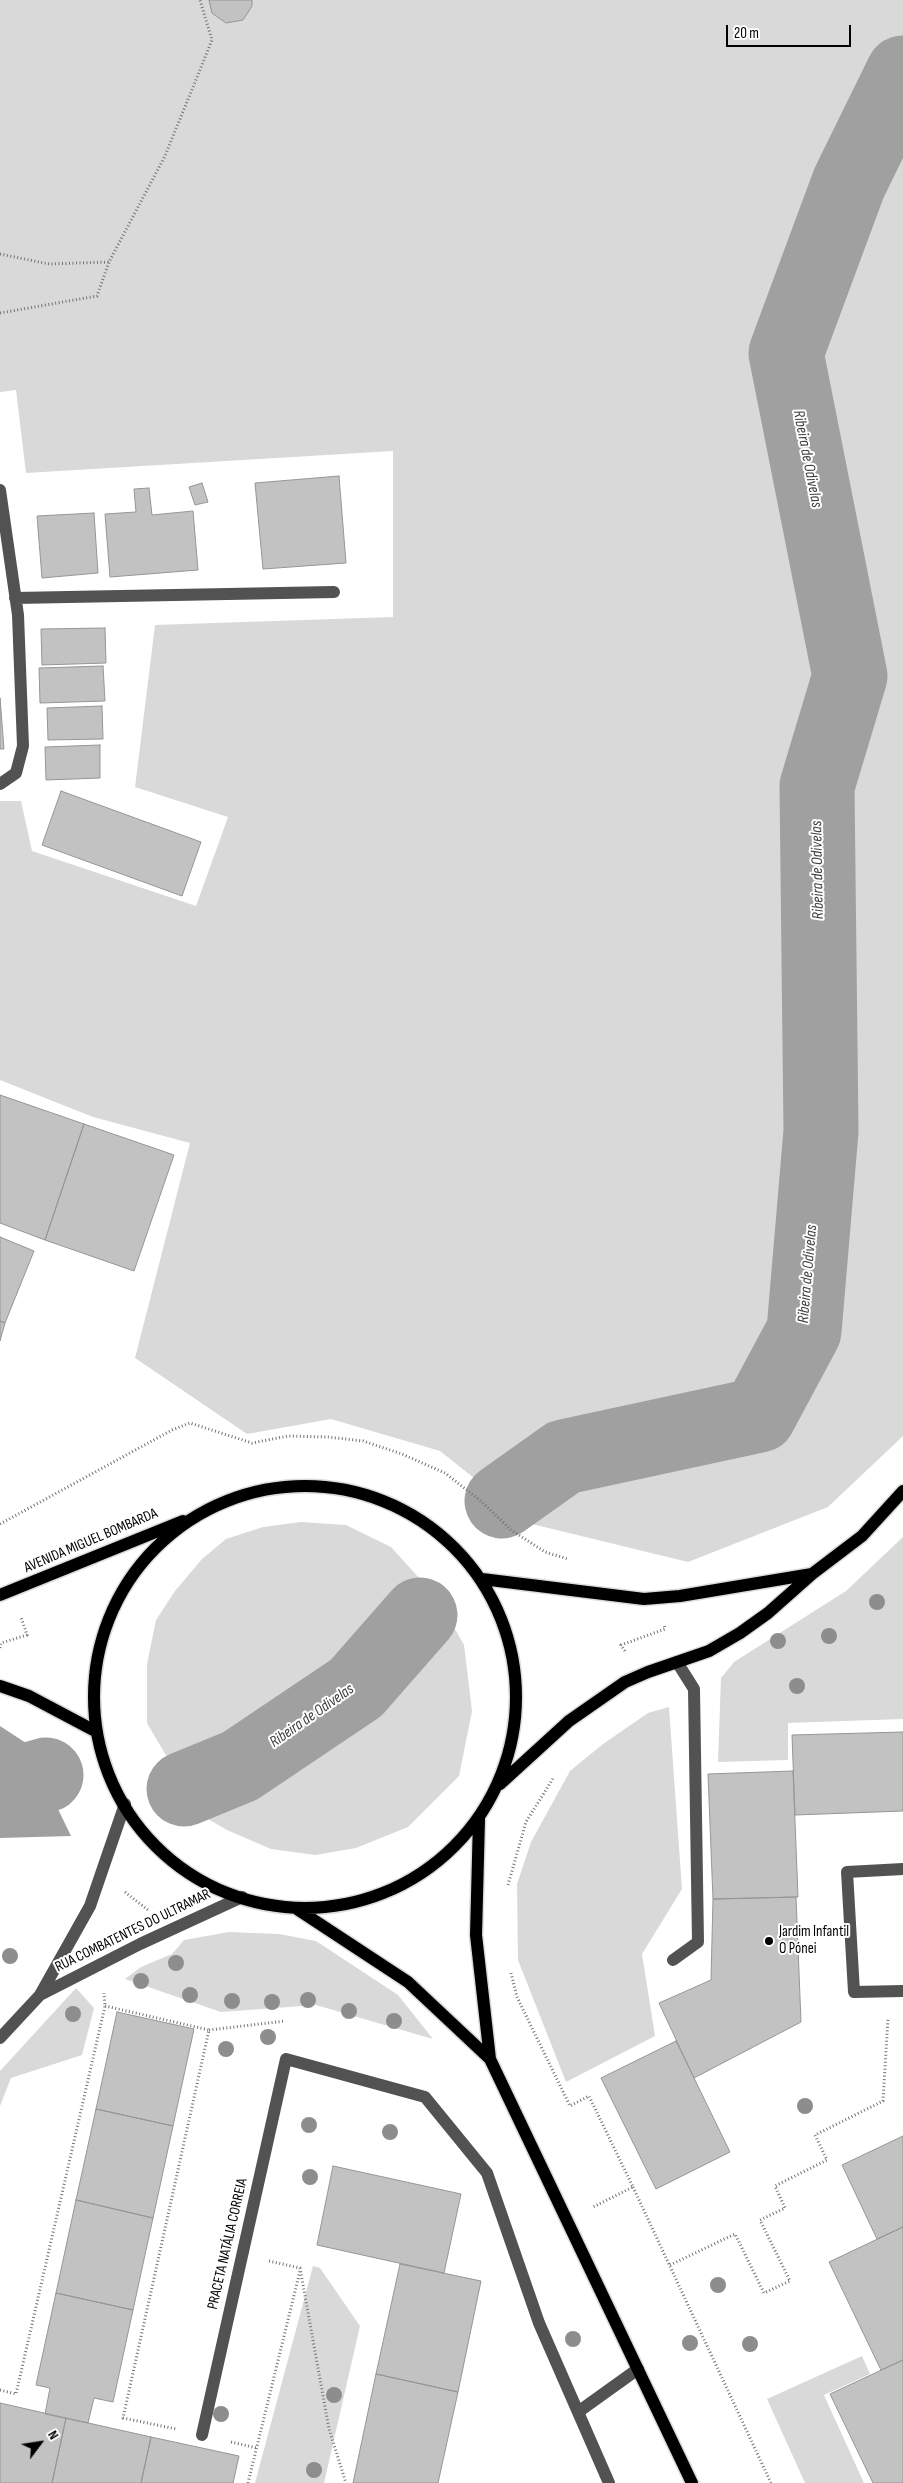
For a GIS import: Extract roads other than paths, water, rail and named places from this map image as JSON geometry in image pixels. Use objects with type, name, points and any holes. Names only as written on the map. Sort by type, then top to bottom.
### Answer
[{"type":"main road","name":"AVENIDA MIGUEL BOMBARDA","points":[[0,1595],[254,1491],[319,1485],[382,1499],[438,1531],[482,1579],[511,1644],[517,1715],[500,1784]]},
{"type":"main road","points":[[194,1516],[146,1556],[112,1609],[96,1669],[97,1732],[108,1773],[125,1804],[162,1853],[196,1878],[260,1904],[297,1909],[367,1901],[430,1870],[479,1820],[500,1784],[569,1721],[625,1682],[709,1651],[768,1614],[812,1574],[862,1536],[903,1491]]},
{"type":"main road","points":[[482,1579],[644,1598],[680,1596],[812,1574]]},
{"type":"main road","points":[[0,1686],[29,1696],[97,1732]]},
{"type":"main road","points":[[479,1820],[476,1935],[490,2059],[692,2483]]},
{"type":"main road","points":[[297,1909],[408,1982],[490,2059]]},
{"type":"street","points":[[0,490],[16,598],[23,746],[16,773],[0,784]]},
{"type":"street","points":[[16,598],[334,592]]},
{"type":"street","points":[[672,1960],[698,1942],[694,1689],[677,1662]]},
{"type":"street","name":"RUA COMBATENTES DO ULTRAMAR","points":[[0,2038],[40,1995],[90,1906],[125,1804]]},
{"type":"street","points":[[903,1870],[847,1872],[854,1992],[903,1991]]},
{"type":"street","name":"RUA COMBATENTES DO ULTRAMAR","points":[[40,1995],[140,1944],[242,1897]]},
{"type":"street","name":"PRACETA NATÁLIA CORREIA","points":[[202,2435],[286,2060],[425,2096],[487,2173],[539,2323],[578,2412]]},
{"type":"street","points":[[608,2483],[578,2412],[638,2369]]},
{"type":"waterway","name":"Ribeira de Odivelas","points":[[502,1501],[564,1457],[759,1415],[804,1331],[821,1131],[817,786],[850,676],[786,353],[849,183],[903,73]]},
{"type":"waterway","name":"Ribeira de Odivelas","points":[[184,1789],[240,1766],[356,1688],[420,1615]]},
{"type":"waterway","name":"Ribeira de Odivelas","points":[[0,1788],[46,1775]]},
{"type":"place","name":"Jardim Infantil O Pónei","points":[[769,1941]]}]
